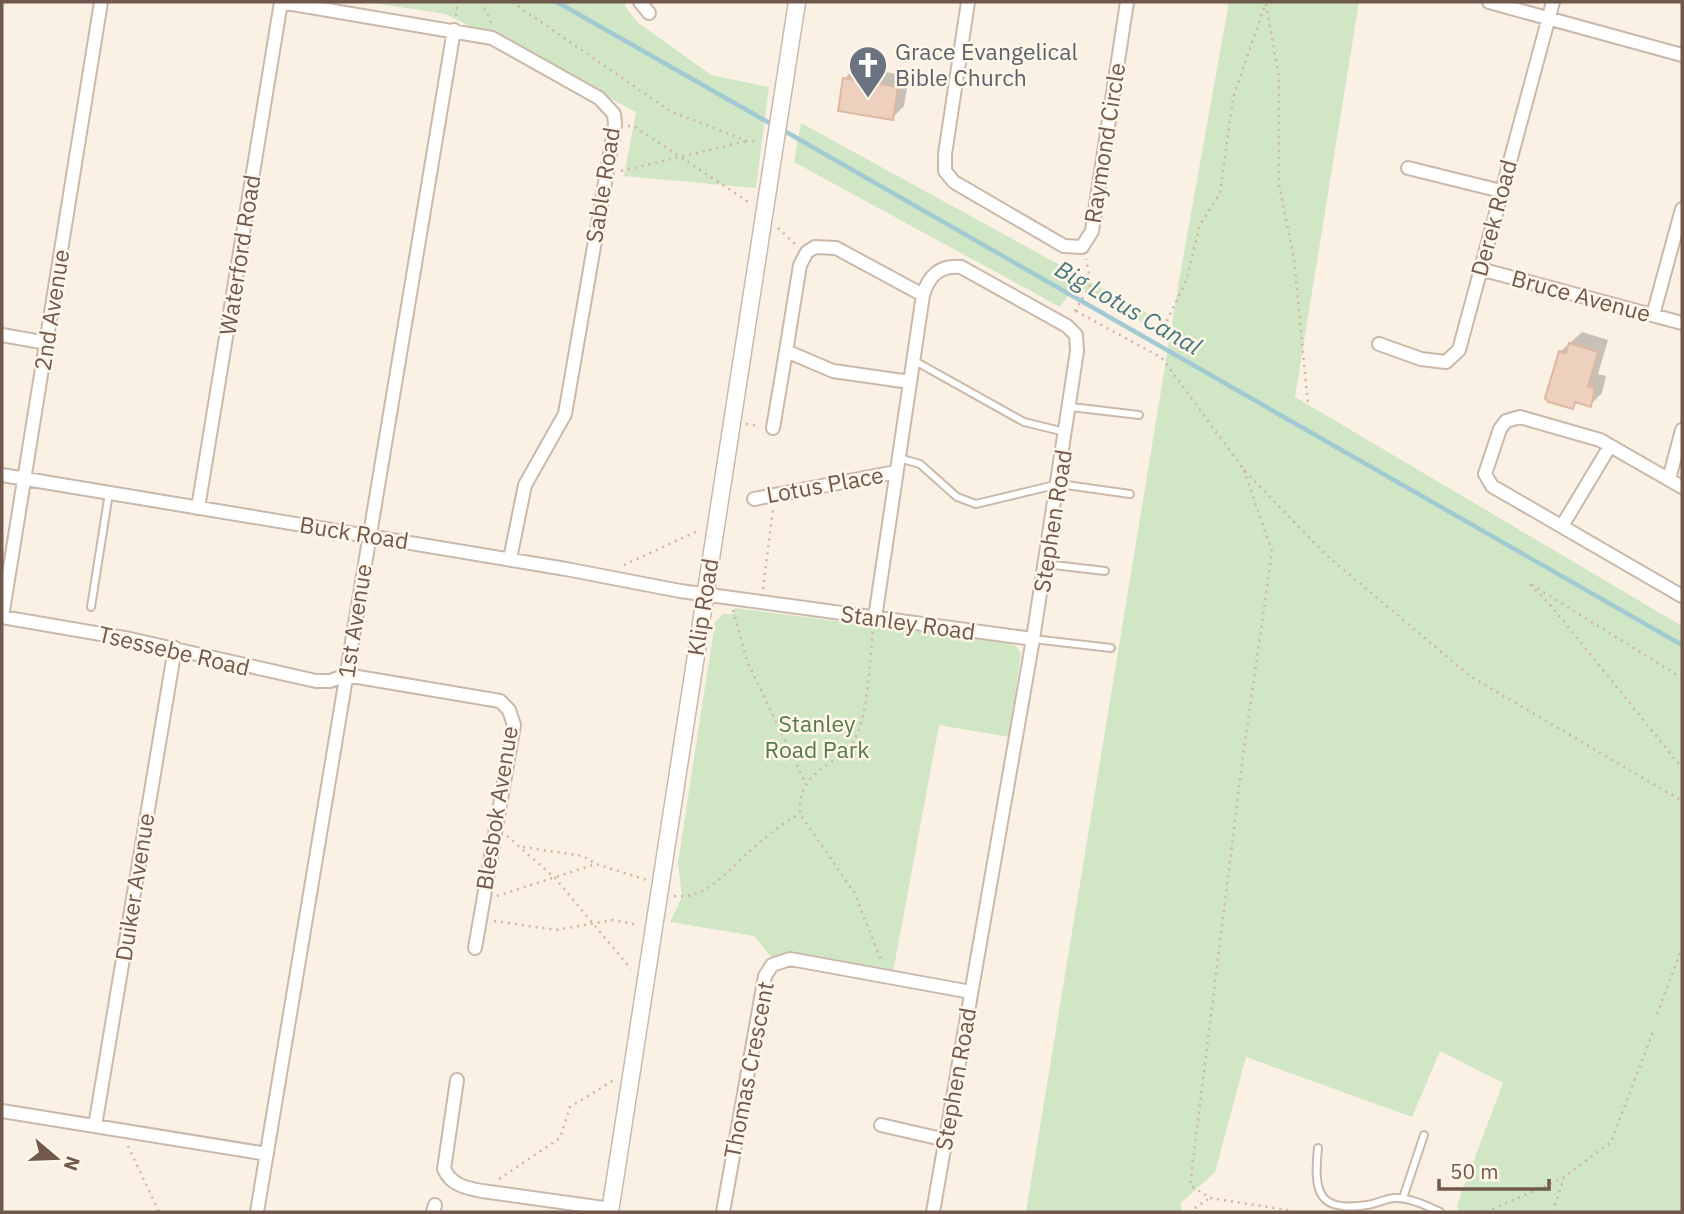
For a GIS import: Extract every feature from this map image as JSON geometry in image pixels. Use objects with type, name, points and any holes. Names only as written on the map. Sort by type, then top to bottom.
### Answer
[{"type":"street","name":"2nd Avenue","points":[[2,617],[101,2]]},
{"type":"street","name":"Sable Road","points":[[281,2],[454,27],[483,35],[599,97],[614,114],[615,125],[565,414],[525,485],[510,559]]},
{"type":"street","name":"Waterford Road","points":[[198,508],[281,2]]},
{"type":"street","points":[[640,2],[649,13]]},
{"type":"street","name":"Klip Road","points":[[610,1211],[797,2]]},
{"type":"street","name":"Raymond Circle","points":[[968,2],[945,154],[946,171],[954,182],[1064,246],[1082,247],[1092,232],[1127,2]]},
{"type":"street","points":[[1489,2],[1682,55]]},
{"type":"street","name":"Derek Road","points":[[1379,344],[1436,362],[1446,362],[1454,358],[1462,341],[1553,2]]},
{"type":"street","name":"1st Avenue","points":[[257,1212],[454,27]]},
{"type":"street","points":[[1408,169],[1501,191]]},
{"type":"street","points":[[1653,316],[1682,209]]},
{"type":"street","points":[[773,428],[800,265],[807,252],[815,247],[836,248],[923,295]]},
{"type":"street","name":"Stephen Road","points":[[874,623],[923,295],[934,273],[948,266],[961,267],[1067,327],[1076,335],[1077,351],[1059,484],[933,1212]]},
{"type":"street","name":"Bruce Avenue","points":[[1480,269],[1682,323]]},
{"type":"street","points":[[2,335],[47,343]]},
{"type":"street","points":[[786,351],[833,371],[910,382]]},
{"type":"street","points":[[1682,487],[1589,436],[1520,417],[1506,421],[1500,429],[1486,469],[1489,483],[1682,596]]},
{"type":"street","points":[[1668,479],[1682,429]]},
{"type":"street","points":[[1562,526],[1610,446]]},
{"type":"street","name":"Lotus Place","points":[[754,499],[897,472]]},
{"type":"street","name":"Buck Road","points":[[2,475],[705,594]]},
{"type":"street","name":"Stanley Road","points":[[705,594],[874,623],[1033,639]]},
{"type":"street","name":"Tsessebe Road","points":[[2,617],[175,648],[316,681],[330,681],[346,675]]},
{"type":"street","name":"Duiker Avenue","points":[[95,1126],[175,648]]},
{"type":"street","name":"Blesbok Avenue","points":[[346,675],[493,699],[505,705],[514,725],[475,948]]},
{"type":"street","name":"Thomas Crescent","points":[[723,1212],[765,976],[772,965],[790,959],[971,992]]},
{"type":"street","points":[[457,1080],[444,1169],[455,1183],[481,1191],[610,1211]]},
{"type":"street","points":[[2,1111],[267,1154]]},
{"type":"street","points":[[881,1125],[946,1140]]},
{"type":"lane","points":[[913,360],[1024,422],[1067,432]]},
{"type":"lane","points":[[1071,407],[1139,415]]},
{"type":"lane","points":[[899,458],[920,464],[957,497],[976,504],[1059,484],[1130,494]]},
{"type":"lane","points":[[91,607],[109,493]]},
{"type":"lane","points":[[1045,564],[1105,571]]},
{"type":"lane","name":"Stanley Road","points":[[1033,639],[1111,648]]},
{"type":"lane","points":[[1403,1198],[1424,1135]]},
{"type":"lane","points":[[1318,1148],[1317,1187],[1320,1196],[1326,1201],[1352,1206],[1403,1198],[1440,1212]]},
{"type":"path","points":[[454,27],[458,2]]},
{"type":"path","points":[[481,2],[502,43]]},
{"type":"path","points":[[512,2],[670,111],[747,141],[775,144]]},
{"type":"path","points":[[1167,321],[1186,282],[1200,225],[1220,193],[1233,98],[1266,3]]},
{"type":"path","points":[[1266,3],[1279,78],[1279,184],[1294,259],[1308,404]]},
{"type":"path","points":[[615,125],[635,127],[681,156],[765,213],[787,239],[807,252]]},
{"type":"path","points":[[606,174],[747,141]]},
{"type":"path","points":[[1084,254],[1091,284],[1076,311],[1163,358],[1244,470],[1325,555],[1470,676],[1682,802]]},
{"type":"path","points":[[732,421],[773,428]]},
{"type":"path","points":[[1244,470],[1272,552],[1243,756],[1190,1185],[1210,1198],[1300,1212]]},
{"type":"path","points":[[761,603],[774,495]]},
{"type":"path","points":[[613,578],[621,566],[717,520]]},
{"type":"path","points":[[1682,678],[1529,583],[1561,617],[1682,768]]},
{"type":"path","points":[[733,609],[747,661],[806,784]]},
{"type":"path","points":[[874,623],[860,730],[849,747],[828,761],[806,784],[800,796],[800,814],[854,892],[883,967]]},
{"type":"path","points":[[680,897],[709,888],[783,823],[800,814]]},
{"type":"path","points":[[496,828],[523,847],[555,878],[593,926],[646,985]]},
{"type":"path","points":[[523,847],[583,856],[596,864],[662,884]]},
{"type":"path","points":[[483,900],[596,864]]},
{"type":"path","points":[[480,919],[538,925],[556,930],[593,926],[613,920],[654,928]]},
{"type":"path","points":[[1657,1014],[1682,948]]},
{"type":"path","points":[[1486,1212],[1564,1177],[1611,1142],[1653,1032]]},
{"type":"path","points":[[481,1191],[561,1138],[570,1107],[618,1078]]},
{"type":"path","points":[[123,1131],[159,1212]]},
{"type":"path","points":[[1553,1212],[1564,1177]]},
{"type":"path","points":[[1189,1212],[1210,1198]]},
{"type":"green space","points":[[366,2],[626,2],[625,6],[637,22],[711,75],[769,87],[756,188],[624,176],[636,112],[446,14]]},
{"type":"green space","points":[[1229,2],[1359,2],[1295,397],[1682,626],[1682,1212],[1459,1212],[1457,1205],[1503,1083],[1440,1051],[1412,1117],[1246,1057],[1215,1172],[1181,1203],[1181,1212],[1026,1212],[1180,275]]},
{"type":"green space","points":[[801,123],[1149,314],[1145,324],[1076,284],[1060,307],[794,162]]},
{"type":"green space","name":"Stanley Road Park","points":[[735,608],[1007,643],[1016,646],[1021,653],[1009,737],[939,725],[893,972],[792,954],[771,957],[754,936],[670,922],[682,897],[678,863],[715,622],[723,614],[733,614]]},
{"type":"building","name":"Grace Evangelical Bible Church","points":[[843,78],[898,87],[893,120],[838,111]]},
{"type":"building","points":[[1569,343],[1598,352],[1588,386],[1595,388],[1591,407],[1575,402],[1573,409],[1548,402],[1545,398],[1559,351],[1566,353]]},
{"type":"waterway","name":"Big Lotus Canal","points":[[557,2],[773,125]]},
{"type":"waterway","name":"Big Lotus Canal","points":[[781,129],[1682,645]]},
{"type":"place","name":"Grace Evangelical Bible Church","points":[[868,99]]}]
